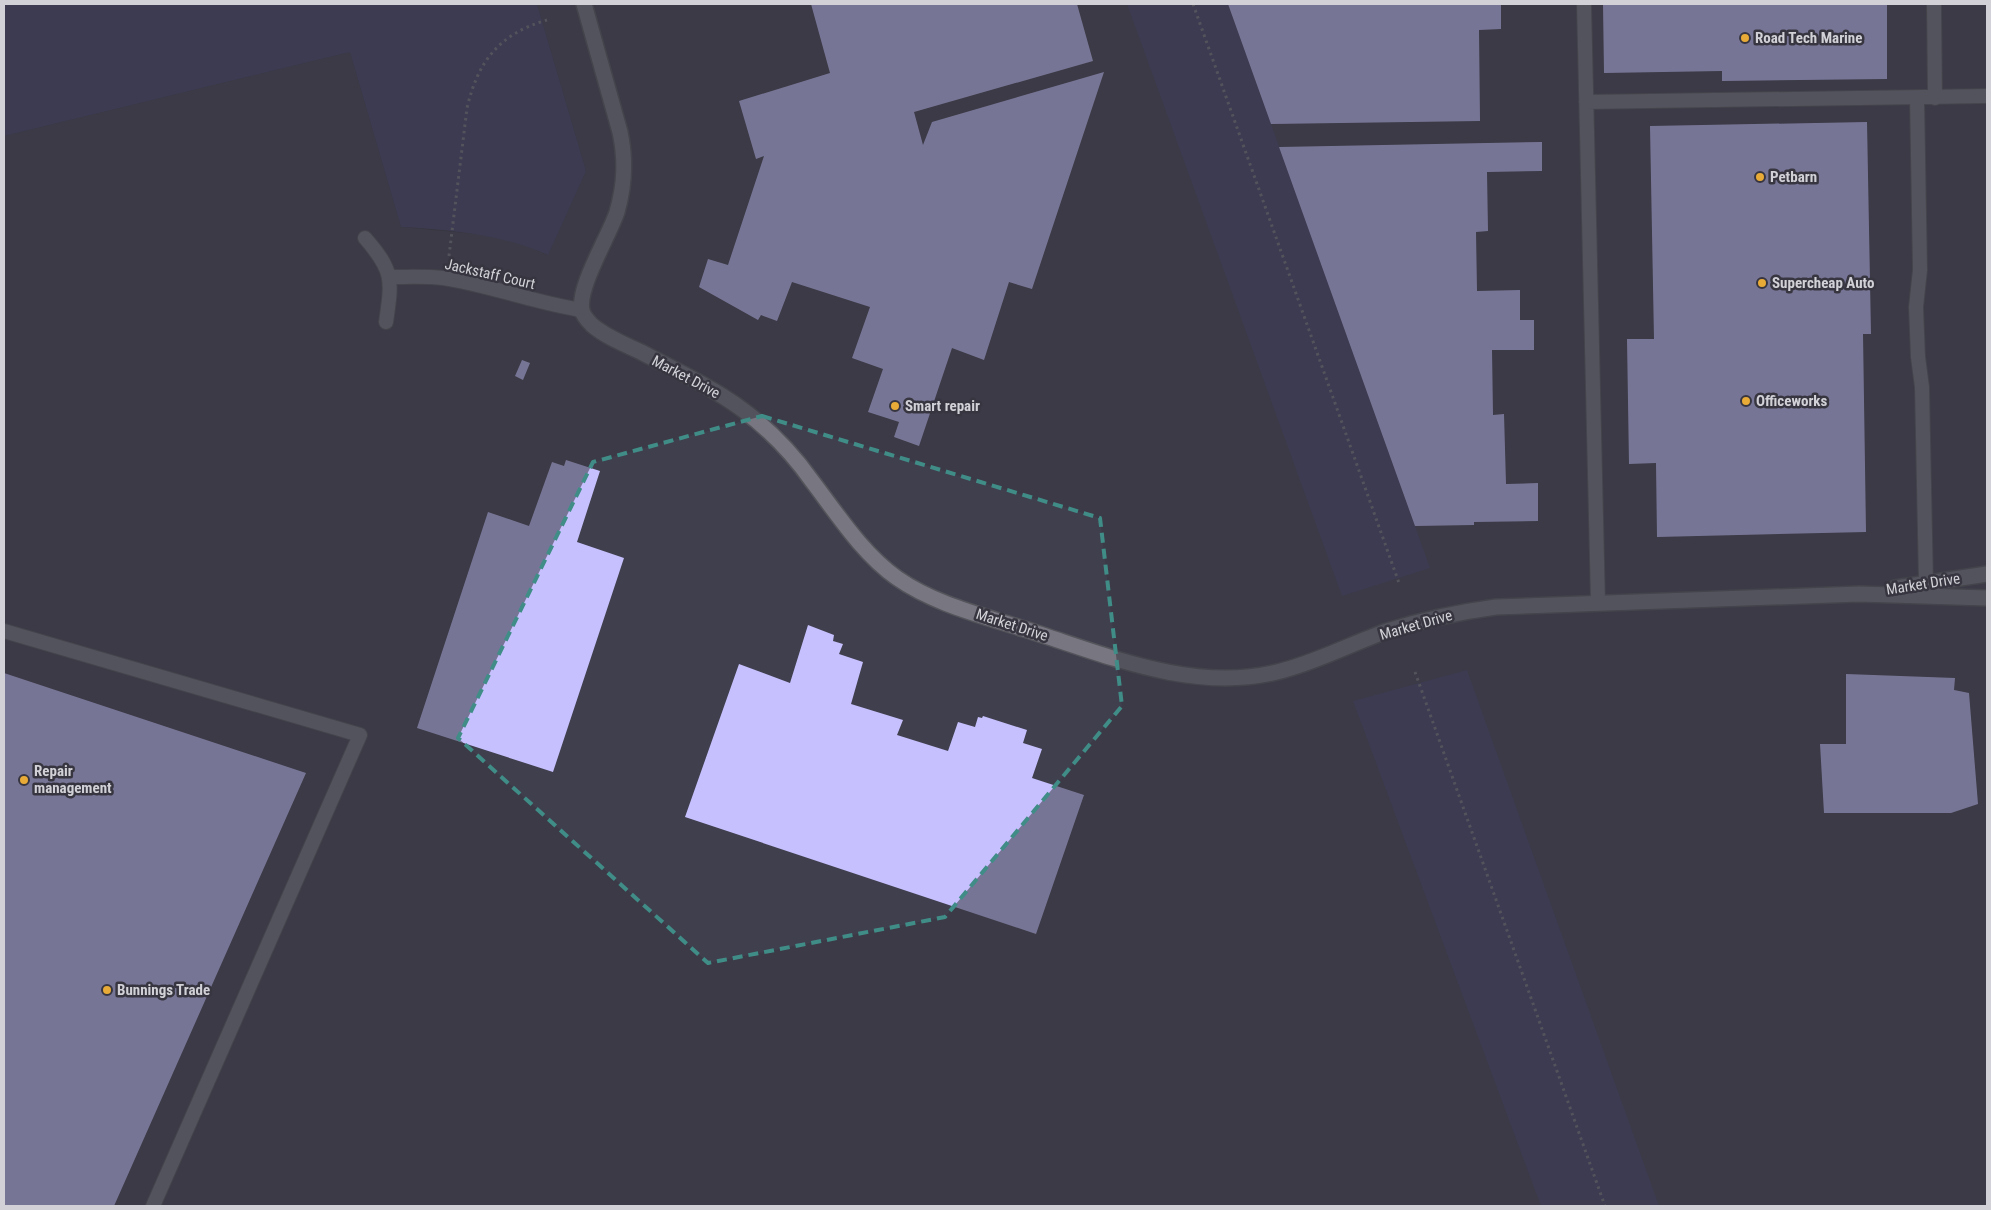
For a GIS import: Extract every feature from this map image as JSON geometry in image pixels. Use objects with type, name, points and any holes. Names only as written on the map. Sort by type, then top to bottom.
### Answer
[{"type":"street","points":[[582,310],[586,285],[617,212],[624,183],[625,168],[625,153],[620,132],[584,4]]},
{"type":"street","name":"Market Drive","points":[[582,310],[590,323],[600,330],[698,382],[750,415],[795,459],[858,542],[878,563],[898,579],[923,593],[954,606],[1131,663],[1169,673],[1197,676],[1245,677],[1276,673],[1310,662],[1389,631],[1460,612],[1496,607],[1926,590],[1987,598]]},
{"type":"street","name":"Market Drive","points":[[1926,590],[1987,574]]},
{"type":"lane","points":[[1584,4],[1598,603]]},
{"type":"lane","points":[[1934,4],[1936,98]]},
{"type":"lane","points":[[1586,102],[1987,96]]},
{"type":"lane","points":[[1916,98],[1920,270],[1916,308],[1918,357],[1922,388],[1926,590]]},
{"type":"lane","points":[[365,238],[385,262],[390,277],[390,296],[386,322]]},
{"type":"lane","name":"Jackstaff Court","points":[[390,277],[445,279],[549,305],[582,310]]},
{"type":"lane","points":[[4,631],[360,735],[153,1206]]},
{"type":"path","points":[[1193,4],[1399,583]]},
{"type":"path","points":[[445,279],[467,108],[473,85],[485,61],[500,46],[518,31],[546,20]]},
{"type":"path","points":[[1415,672],[1605,1206]]},
{"type":"highlighted area","points":[[762,416],[1100,518],[1122,706],[945,917],[708,963],[458,738],[593,462]]},
{"type":"shaded area","points":[[4,4],[537,4],[586,171],[548,255],[512,242],[476,234],[401,227],[350,52],[4,136]]},
{"type":"shaded area","points":[[537,4],[1987,4],[1987,1206],[4,1206],[4,136],[350,52],[401,227],[487,235],[524,244],[547,255],[586,171]]},
{"type":"shaded area","points":[[1127,4],[1228,4],[1430,568],[1342,596]]},
{"type":"shaded area","points":[[1467,670],[1659,1206],[1541,1206],[1353,701]]},
{"type":"building","points":[[811,4],[1077,4],[1093,61],[914,112],[923,145],[932,122],[1104,72],[1032,289],[1009,282],[984,360],[952,348],[919,446],[894,437],[899,422],[868,412],[883,369],[852,358],[870,307],[792,282],[777,321],[761,315],[758,320],[699,287],[708,259],[728,265],[764,156],[756,159],[739,101],[830,73]]},
{"type":"building","points":[[1228,4],[1501,4],[1501,29],[1479,30],[1480,121],[1271,124]]},
{"type":"building","name":"Road Tech Marine","points":[[1603,4],[1887,4],[1887,79],[1722,81],[1722,71],[1604,73]]},
{"type":"building","points":[[1867,122],[1871,334],[1863,334],[1866,532],[1657,537],[1656,463],[1629,464],[1627,339],[1654,339],[1650,126]]},
{"type":"building","points":[[1542,142],[1542,171],[1487,172],[1488,231],[1476,232],[1477,291],[1520,290],[1520,320],[1534,320],[1534,350],[1492,350],[1493,415],[1504,414],[1506,484],[1538,483],[1538,521],[1474,522],[1474,525],[1415,526],[1279,147]]},
{"type":"building","points":[[522,360],[530,363],[523,380],[515,376]]},
{"type":"building","points":[[566,460],[600,471],[577,542],[624,558],[553,772],[417,728],[488,512],[529,526],[552,462],[564,466]]},
{"type":"building","points":[[808,625],[834,635],[833,641],[843,644],[839,654],[863,662],[851,704],[903,720],[897,735],[948,751],[958,722],[975,727],[978,717],[982,718],[983,716],[1027,730],[1023,743],[1042,749],[1032,778],[1084,795],[1036,934],[685,817],[739,664],[790,683]]},
{"type":"building","name":"Bunnings Trade","points":[[4,673],[306,773],[114,1206],[4,1206]]},
{"type":"building","points":[[1846,674],[1955,678],[1954,690],[1969,693],[1978,804],[1951,813],[1824,813],[1820,744],[1846,744]]},
{"type":"place","name":"Road Tech Marine","points":[[1745,38]]},
{"type":"place","name":"Petbarn","points":[[1760,177]]},
{"type":"place","name":"Supercheap Auto","points":[[1762,283]]},
{"type":"place","name":"Officeworks","points":[[1746,401]]},
{"type":"place","name":"Smart repair","points":[[895,406]]},
{"type":"place","name":"Repair management","points":[[24,780]]},
{"type":"place","name":"Bunnings Trade","points":[[107,990]]}]
